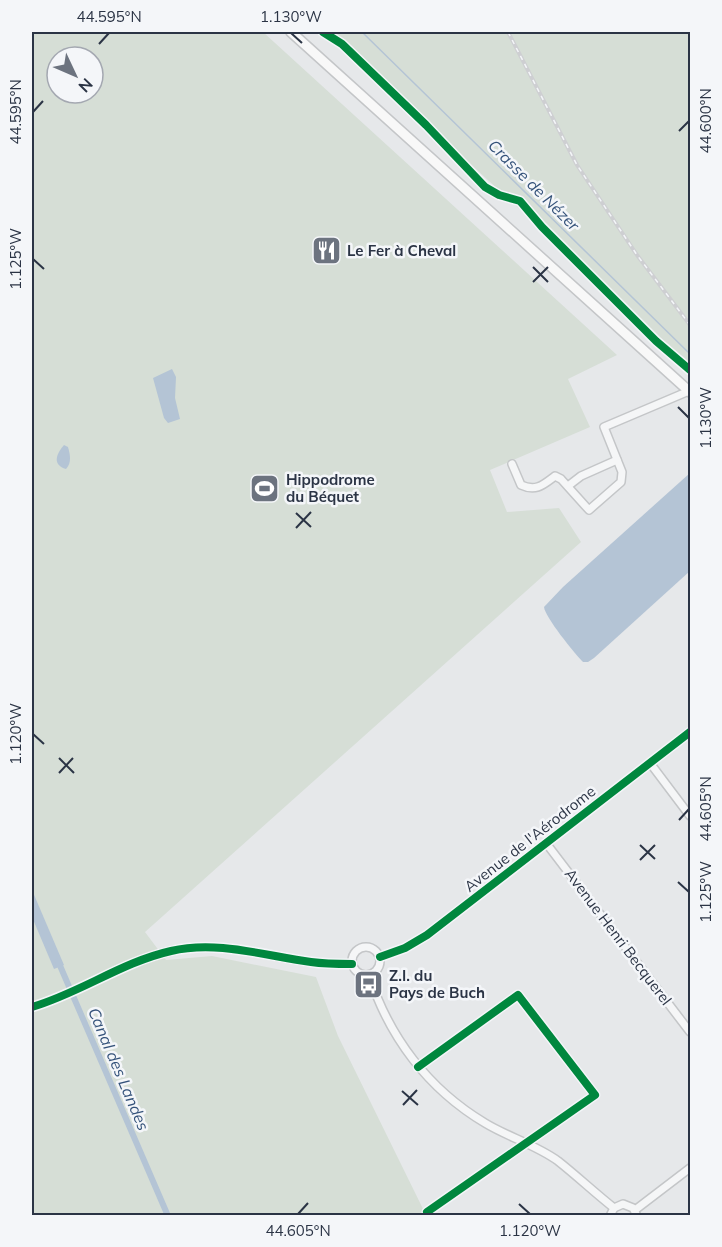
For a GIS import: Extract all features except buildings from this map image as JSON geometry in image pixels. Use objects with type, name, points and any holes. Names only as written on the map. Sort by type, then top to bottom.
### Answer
[{"type":"main road","points":[[291,32],[690,391]]},
{"type":"street","points":[[512,464],[521,485],[528,489],[539,489],[555,476],[561,478],[589,510],[621,482],[622,472],[604,427],[690,391]]},
{"type":"street","points":[[568,486],[581,476],[617,460]]},
{"type":"street","name":"Avenue de l'Aérodrome","points":[[380,957],[405,948],[427,935],[690,732]]},
{"type":"street","points":[[650,763],[690,816]]},
{"type":"street","name":"Avenue Henri Becquerel","points":[[546,843],[690,1032]]},
{"type":"street","points":[[32,1007],[133,964],[170,951],[190,948],[213,947],[313,962],[352,964]]},
{"type":"street","points":[[362,948],[375,950],[380,957],[377,971],[369,975],[357,972],[352,964],[353,956],[362,948]]},
{"type":"street","points":[[369,975],[378,1003],[418,1067],[445,1094],[474,1116],[556,1160],[612,1212],[620,1205],[627,1205],[636,1213],[690,1168]]},
{"type":"street","points":[[418,1067],[518,995],[595,1095],[427,1212]]},
{"type":"shaded area","name":"Hippodrome du Béquet","points":[[32,32],[263,32],[617,355],[568,379],[590,427],[490,470],[507,512],[559,508],[581,542],[145,932],[166,960],[212,956],[316,977],[338,1036],[426,1215],[32,1215]]},
{"type":"shaded area","points":[[326,32],[690,32],[690,365]]},
{"type":"water","points":[[172,369],[176,377],[175,398],[180,419],[168,423],[164,418],[153,378]]},
{"type":"water","points":[[64,445],[68,447],[70,455],[66,469],[57,462],[59,452]]},
{"type":"water","points":[[690,473],[690,571],[594,658],[583,662],[554,626],[544,607],[563,587]]},
{"type":"water","points":[[32,890],[64,965],[54,969],[32,917]]},
{"type":"waterway","name":"Crasse de Nézer","points":[[362,32],[690,354]]},
{"type":"waterway","name":"Canal des Landes","points":[[58,961],[168,1216]]},
{"type":"railway","points":[[508,32],[577,165],[637,255],[690,325]]},
{"type":"cycle path","points":[[323,32],[342,44],[426,125],[485,187],[499,195],[520,201],[542,227],[656,341],[690,370]]},
{"type":"cycle path","points":[[380,957],[405,948],[427,935],[690,732]]},
{"type":"cycle path","points":[[32,1007],[67,994],[135,962],[188,948],[224,948],[316,963],[352,964]]},
{"type":"cycle path","points":[[418,1067],[518,995],[595,1095],[427,1212]]},
{"type":"place","name":"Le Fer à Cheval","points":[[326,251]]},
{"type":"place","name":"Hippodrome du Béquet","points":[[265,489]]},
{"type":"place","name":"Z.I. du Pays de Buch","points":[[368,985]]}]
